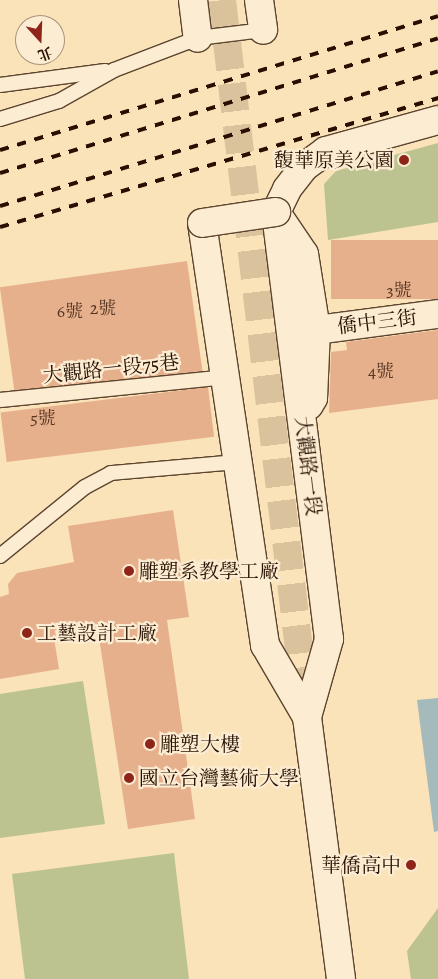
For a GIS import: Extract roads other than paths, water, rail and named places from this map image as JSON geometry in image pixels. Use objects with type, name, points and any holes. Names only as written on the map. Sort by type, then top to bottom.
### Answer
[{"type":"street","points":[[193,0],[198,38]]},
{"type":"street","points":[[259,0],[263,30]]},
{"type":"street","points":[[302,419],[313,398],[316,330],[304,254],[276,212],[287,189],[304,167],[326,151],[438,120]]},
{"type":"street","name":"大觀路一段","points":[[307,717],[329,640],[276,212],[202,223],[236,462],[266,645],[307,717],[341,979]]},
{"type":"street","name":"僑中三街","points":[[316,330],[438,314]]},
{"type":"lane","points":[[0,119],[59,102],[114,70],[198,38],[263,30]]},
{"type":"lane","points":[[0,85],[114,70]]},
{"type":"lane","name":"大觀路一段75巷","points":[[0,400],[225,377]]},
{"type":"lane","points":[[0,556],[85,487],[111,473],[236,462]]},
{"type":"tunnel","points":[[222,0],[307,717]]},
{"type":"railway","points":[[0,150],[438,16]]},
{"type":"railway","points":[[0,173],[438,38]]},
{"type":"railway","points":[[0,206],[438,71]]},
{"type":"railway","points":[[0,227],[438,98]]},
{"type":"place","name":"馥華原美公園","points":[[404,160]]},
{"type":"place","name":"雕塑系教學工廠","points":[[129,571]]},
{"type":"place","name":"工藝設計工廠","points":[[27,633]]},
{"type":"place","name":"雕塑大樓","points":[[150,744]]},
{"type":"place","name":"國立台灣藝術大學","points":[[129,778]]},
{"type":"place","name":"華僑高中","points":[[411,865]]}]
